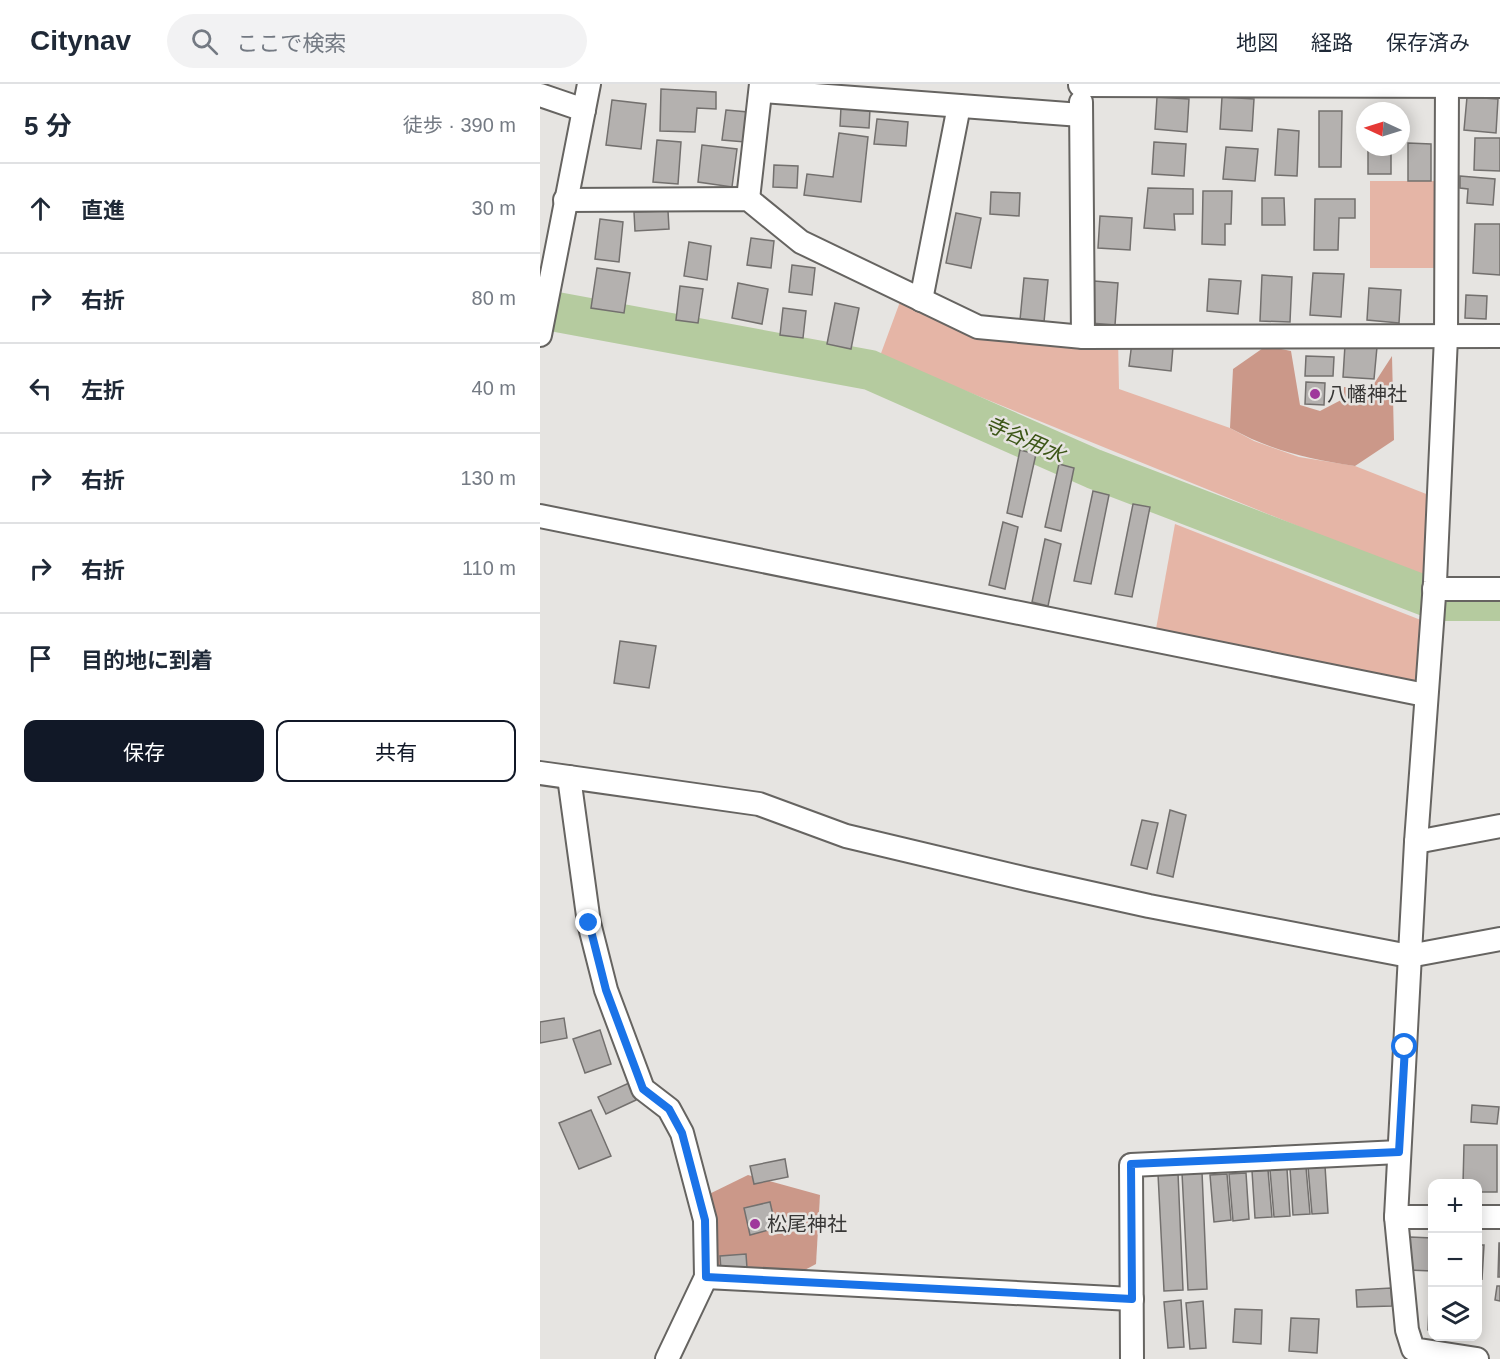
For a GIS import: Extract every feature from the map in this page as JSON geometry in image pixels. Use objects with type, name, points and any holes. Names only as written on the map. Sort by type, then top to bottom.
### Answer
[{"type":"street","points":[[540,335],[589,84]]},
{"type":"street","points":[[1083,337],[1080,85],[1500,86]]},
{"type":"street","points":[[1447,85],[1446,337],[1434,589],[1409,956],[1396,1217],[1407,1330],[1413,1349],[1426,1356],[1478,1359]]},
{"type":"street","points":[[748,199],[761,87],[1081,115]]},
{"type":"street","points":[[540,95],[584,110]]},
{"type":"street","points":[[921,300],[959,106]]},
{"type":"street","points":[[565,200],[748,199],[801,242],[978,327],[1083,337],[1500,336]]},
{"type":"street","points":[[540,516],[1425,695]]},
{"type":"street","points":[[1434,589],[1500,589]]},
{"type":"street","points":[[540,772],[759,804],[846,836],[1027,879],[1149,906],[1409,956],[1500,939]]},
{"type":"street","points":[[569,777],[589,923],[606,990],[643,1089],[669,1109],[682,1133],[705,1220],[706,1277],[667,1359]]},
{"type":"street","points":[[1416,842],[1500,826]]},
{"type":"street","points":[[1132,1359],[1131,1164],[1399,1152]]},
{"type":"street","points":[[1396,1217],[1428,1217]]},
{"type":"street","points":[[1482,1217],[1500,1217]]},
{"type":"street","points":[[706,1277],[1132,1299]]},
{"type":"shaded area","points":[[1370,181],[1446,181],[1446,268],[1370,268]]},
{"type":"shaded area","points":[[904,291],[998,329],[1118,337],[1119,389],[1230,428],[1254,441],[1299,457],[1355,466],[1439,499],[1435,582],[880,356]]},
{"type":"shaded area","points":[[1266,346],[1291,351],[1300,405],[1320,411],[1343,399],[1344,387],[1370,390],[1392,356],[1394,440],[1355,466],[1291,453],[1261,443],[1230,428],[1233,369]]},
{"type":"shaded area","points":[[1175,524],[1431,624],[1425,695],[1154,640]]},
{"type":"shaded area","points":[[748,1175],[820,1195],[816,1264],[784,1281],[706,1277],[699,1199]]},
{"type":"building","points":[[661,89],[716,92],[716,109],[697,108],[695,132],[660,131]]},
{"type":"building","points":[[1157,97],[1189,99],[1187,132],[1155,129]]},
{"type":"building","points":[[1222,97],[1254,99],[1252,131],[1220,129]]},
{"type":"building","points":[[1467,97],[1498,99],[1496,133],[1464,130]]},
{"type":"building","points":[[612,100],[646,104],[641,149],[606,145]]},
{"type":"building","points":[[841,107],[870,109],[869,128],[840,126]]},
{"type":"building","points":[[726,110],[748,112],[745,142],[722,140]]},
{"type":"building","points":[[1319,111],[1342,111],[1341,167],[1319,167]]},
{"type":"building","points":[[877,119],[908,122],[906,146],[874,144]]},
{"type":"building","points":[[1278,129],[1299,131],[1297,176],[1275,175]]},
{"type":"building","points":[[839,133],[868,137],[861,202],[804,195],[807,174],[833,177]]},
{"type":"building","points":[[1475,138],[1500,138],[1500,171],[1474,170]]},
{"type":"building","points":[[657,140],[681,142],[678,184],[653,182]]},
{"type":"building","points":[[1154,142],[1186,144],[1184,176],[1152,174]]},
{"type":"building","points":[[1410,143],[1431,144],[1431,181],[1408,181]]},
{"type":"building","points":[[702,145],[737,149],[732,187],[698,182]]},
{"type":"building","points":[[1226,147],[1258,149],[1255,181],[1223,179]]},
{"type":"building","points":[[1368,156],[1391,156],[1391,174],[1368,174]]},
{"type":"building","points":[[774,165],[798,166],[797,188],[773,187]]},
{"type":"building","points":[[1460,176],[1495,179],[1493,205],[1467,203],[1468,189],[1460,188]]},
{"type":"building","points":[[1148,188],[1193,189],[1193,214],[1174,214],[1175,230],[1144,228]]},
{"type":"building","points":[[1203,191],[1232,191],[1231,224],[1225,224],[1225,245],[1202,244]]},
{"type":"building","points":[[991,192],[1020,193],[1019,216],[990,214]]},
{"type":"building","points":[[1262,198],[1284,198],[1285,225],[1262,225]]},
{"type":"building","points":[[1315,199],[1355,199],[1355,218],[1339,218],[1338,250],[1314,250]]},
{"type":"building","points":[[668,211],[669,229],[635,231],[634,212]]},
{"type":"building","points":[[956,213],[981,218],[971,268],[946,263]]},
{"type":"building","points":[[1100,216],[1132,218],[1130,250],[1098,248]]},
{"type":"building","points":[[600,219],[623,222],[619,262],[595,259]]},
{"type":"building","points":[[1475,224],[1500,224],[1500,275],[1473,273]]},
{"type":"building","points":[[751,238],[774,241],[771,268],[747,265]]},
{"type":"building","points":[[689,242],[711,246],[707,280],[684,276]]},
{"type":"building","points":[[792,265],[815,268],[812,295],[789,292]]},
{"type":"building","points":[[597,268],[630,273],[624,313],[591,308]]},
{"type":"building","points":[[1313,273],[1344,274],[1341,317],[1310,315]]},
{"type":"building","points":[[1262,275],[1292,277],[1290,322],[1260,321]]},
{"type":"building","points":[[1024,278],[1048,280],[1044,322],[1020,320]]},
{"type":"building","points":[[1209,279],[1241,281],[1238,314],[1207,311]]},
{"type":"building","points":[[1094,281],[1118,283],[1115,325],[1090,323]]},
{"type":"building","points":[[738,283],[768,289],[762,324],[732,318]]},
{"type":"building","points":[[680,286],[703,289],[698,323],[676,320]]},
{"type":"building","points":[[1369,288],[1401,290],[1399,323],[1367,320]]},
{"type":"building","points":[[1466,295],[1487,296],[1486,319],[1465,318]]},
{"type":"building","points":[[835,303],[859,308],[851,349],[827,344]]},
{"type":"building","points":[[783,308],[806,311],[803,338],[780,335]]},
{"type":"building","points":[[1132,342],[1173,347],[1171,371],[1129,366]]},
{"type":"building","points":[[1345,345],[1377,347],[1374,379],[1343,377]]},
{"type":"building","points":[[1306,356],[1334,357],[1333,376],[1305,376]]},
{"type":"building","name":"八幡神社","points":[[1306,382],[1325,383],[1324,405],[1305,404]]},
{"type":"building","points":[[1020,450],[1036,454],[1022,517],[1007,513]]},
{"type":"building","points":[[1059,464],[1074,468],[1061,531],[1045,527]]},
{"type":"building","points":[[1093,491],[1109,495],[1091,584],[1074,581]]},
{"type":"building","points":[[1133,504],[1150,507],[1132,597],[1115,594]]},
{"type":"building","points":[[1003,522],[1018,527],[1005,589],[989,585]]},
{"type":"building","points":[[1045,539],[1061,544],[1048,606],[1032,602]]},
{"type":"building","points":[[620,641],[656,646],[649,688],[614,683]]},
{"type":"building","points":[[1170,810],[1186,815],[1173,877],[1157,873]]},
{"type":"building","points":[[1142,820],[1158,823],[1147,869],[1131,865]]},
{"type":"building","points":[[564,1018],[567,1038],[540,1043],[540,1022]]},
{"type":"building","points":[[600,1030],[611,1064],[585,1073],[573,1039]]},
{"type":"building","points":[[629,1083],[636,1100],[606,1114],[598,1097]]},
{"type":"building","points":[[1472,1105],[1499,1107],[1497,1124],[1471,1122]]},
{"type":"building","points":[[591,1110],[611,1156],[579,1169],[559,1123]]},
{"type":"building","points":[[1464,1145],[1497,1145],[1497,1192],[1482,1192],[1482,1179],[1463,1179]]},
{"type":"building","points":[[785,1159],[788,1177],[754,1184],[750,1166]]},
{"type":"building","points":[[1325,1166],[1328,1213],[1312,1214],[1308,1167]]},
{"type":"building","points":[[1306,1167],[1310,1214],[1293,1215],[1290,1168]]},
{"type":"building","points":[[1287,1169],[1290,1216],[1274,1217],[1270,1170]]},
{"type":"building","points":[[1268,1170],[1272,1217],[1255,1218],[1252,1171]]},
{"type":"building","points":[[1202,1172],[1207,1289],[1188,1290],[1182,1173]]},
{"type":"building","points":[[1178,1173],[1183,1290],[1164,1291],[1158,1174]]},
{"type":"building","points":[[1246,1173],[1249,1219],[1233,1221],[1229,1174]]},
{"type":"building","points":[[1227,1174],[1231,1220],[1214,1222],[1210,1175]]},
{"type":"building","points":[[770,1202],[776,1228],[750,1235],[744,1208]]},
{"type":"building","points":[[1410,1237],[1428,1238],[1428,1271],[1408,1270]]},
{"type":"building","points":[[1499,1243],[1500,1277],[1498,1277]]},
{"type":"building","points":[[1482,1245],[1484,1245],[1482,1279]]},
{"type":"building","points":[[746,1254],[747,1268],[721,1271],[720,1256]]},
{"type":"building","points":[[1497,1286],[1500,1286],[1500,1301],[1495,1300]]},
{"type":"building","points":[[1391,1288],[1392,1306],[1357,1307],[1356,1290]]},
{"type":"building","points":[[1181,1300],[1184,1347],[1168,1348],[1164,1302]]},
{"type":"building","points":[[1203,1301],[1206,1348],[1190,1349],[1186,1303]]},
{"type":"building","points":[[1235,1309],[1262,1310],[1261,1344],[1233,1342]]},
{"type":"building","points":[[1291,1318],[1319,1319],[1317,1353],[1289,1351]]},
{"type":"waterway","name":"寺谷用水","points":[[540,309],[870,370],[1094,469],[1439,601],[1500,601]]},
{"type":"place","name":"八幡神社","points":[[1315,394]]},
{"type":"place","name":"松尾神社","points":[[755,1224]]},
{"type":"route","points":[[589,923],[606,990],[643,1089],[669,1109],[682,1133],[705,1220],[706,1277],[1132,1299],[1131,1164],[1399,1152],[1405,1047]]}]
